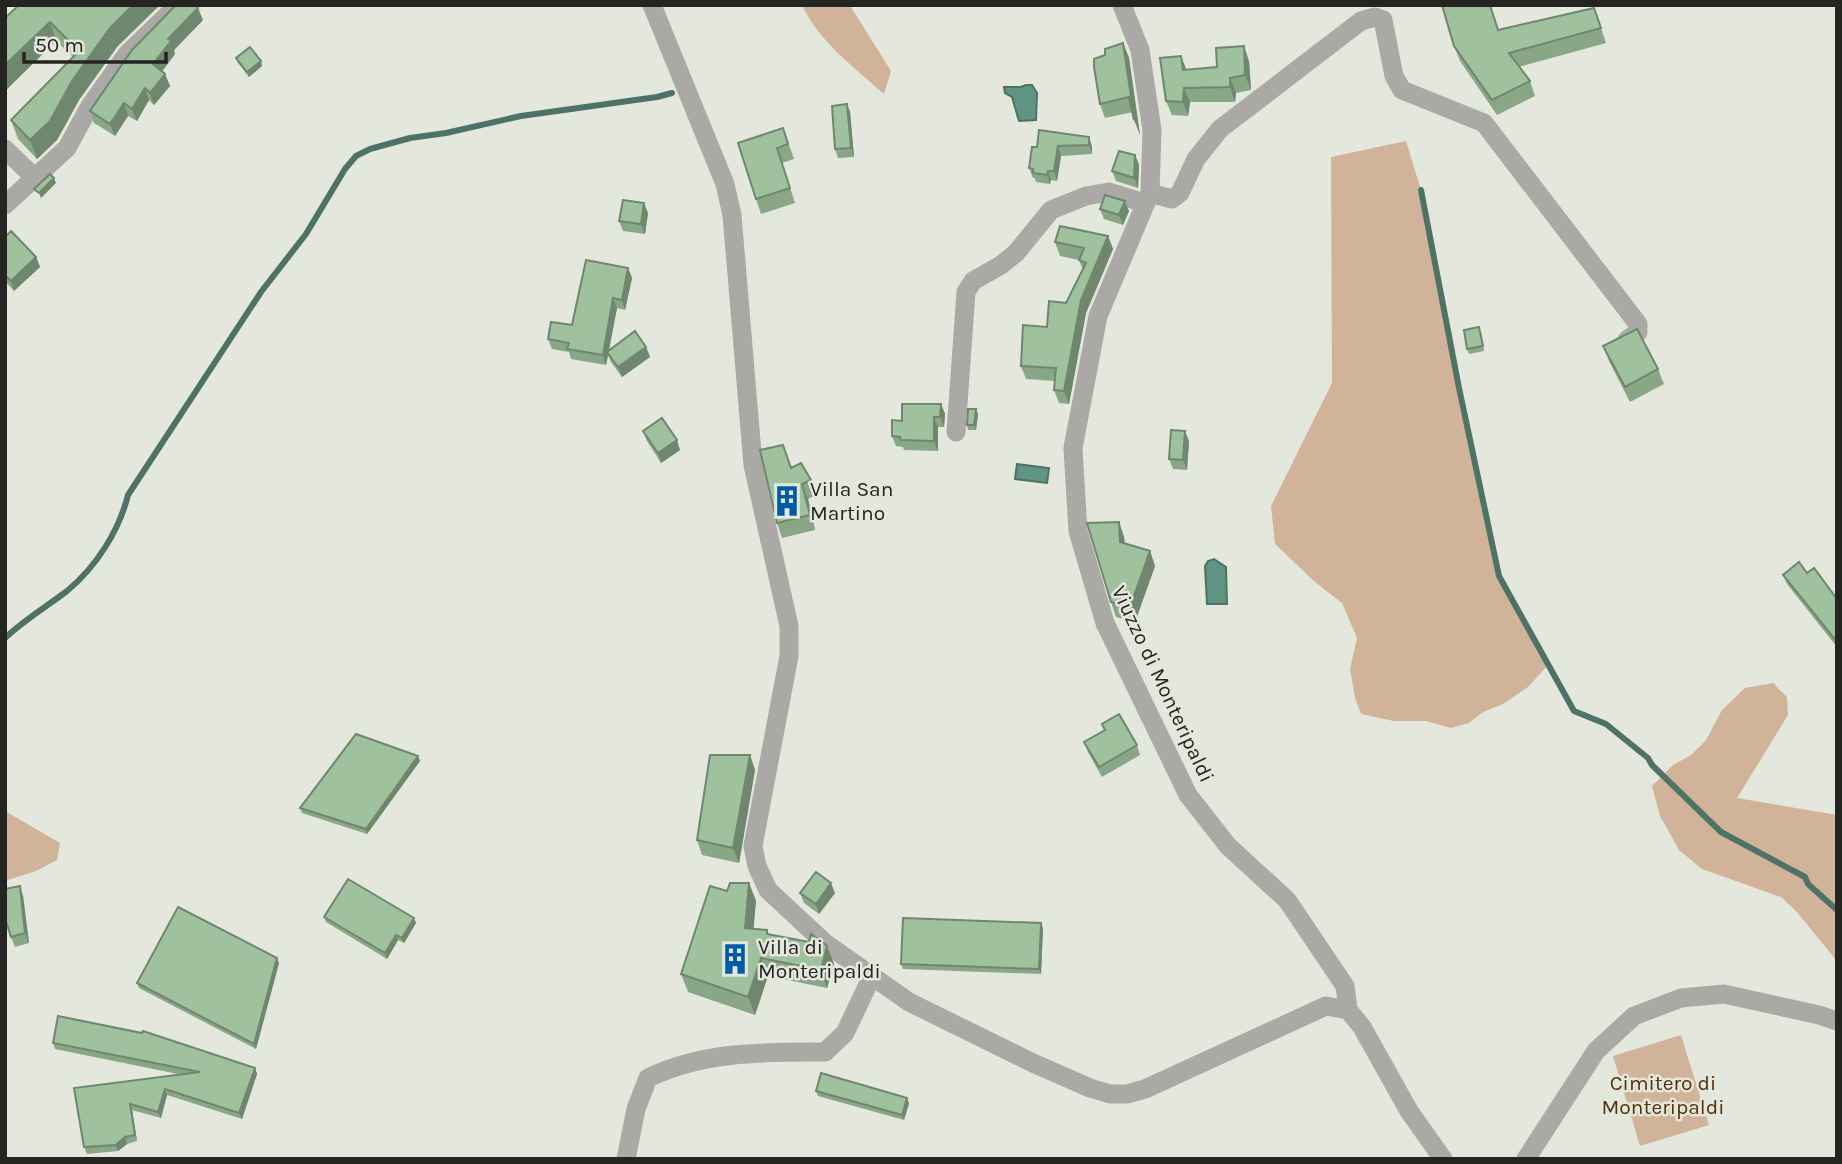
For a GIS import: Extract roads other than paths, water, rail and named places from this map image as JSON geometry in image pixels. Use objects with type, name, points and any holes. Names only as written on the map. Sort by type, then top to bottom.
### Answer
[{"type":"street","points":[[5,205],[66,148],[90,106],[127,54],[178,5]]},
{"type":"street","points":[[652,5],[725,184],[732,215],[753,466],[789,626],[789,656],[753,846],[768,890],[825,943],[909,1002],[1020,1057],[1110,1094],[1127,1094],[1145,1089],[1326,1006],[1348,1010],[1362,1027],[1409,1111],[1443,1159]]},
{"type":"street","name":"Viuzzo di Monteripaldi","points":[[1122,5],[1140,50],[1153,130],[1147,198],[1098,316],[1080,407],[1073,448],[1078,531],[1105,623],[1188,795],[1228,846],[1287,900],[1345,986],[1348,1010]]},
{"type":"street","points":[[956,432],[967,292],[973,281],[1016,253],[1051,210],[1086,196],[1109,192],[1172,199],[1180,193],[1196,159],[1220,129],[1352,28],[1375,16],[1383,20],[1394,76],[1402,90],[1483,123],[1638,324],[1638,332],[1627,340]]},
{"type":"street","points":[[5,149],[35,178]]},
{"type":"street","points":[[626,1159],[636,1109],[648,1078],[669,1068],[706,1058],[767,1052],[825,1052],[845,1032],[872,976]]},
{"type":"street","points":[[1526,1159],[1596,1051],[1634,1016],[1681,998],[1724,994],[1837,1021]]},
{"type":"waterway","points":[[5,638],[67,591],[97,560],[119,522],[128,495],[261,292],[306,234],[345,169],[356,156],[370,149],[410,138],[521,116],[672,93]]},
{"type":"waterway","points":[[1421,190],[1499,576],[1574,711],[1606,724],[1648,758],[1721,832],[1805,877],[1808,884],[1837,910]]},
{"type":"place","name":"Villa San Martino","points":[[787,501]]},
{"type":"place","name":"Villa di Monteripaldi","points":[[735,959]]},
{"type":"park label","name":"Cimitero di Monteripaldi","points":[[1663,1095]]}]
